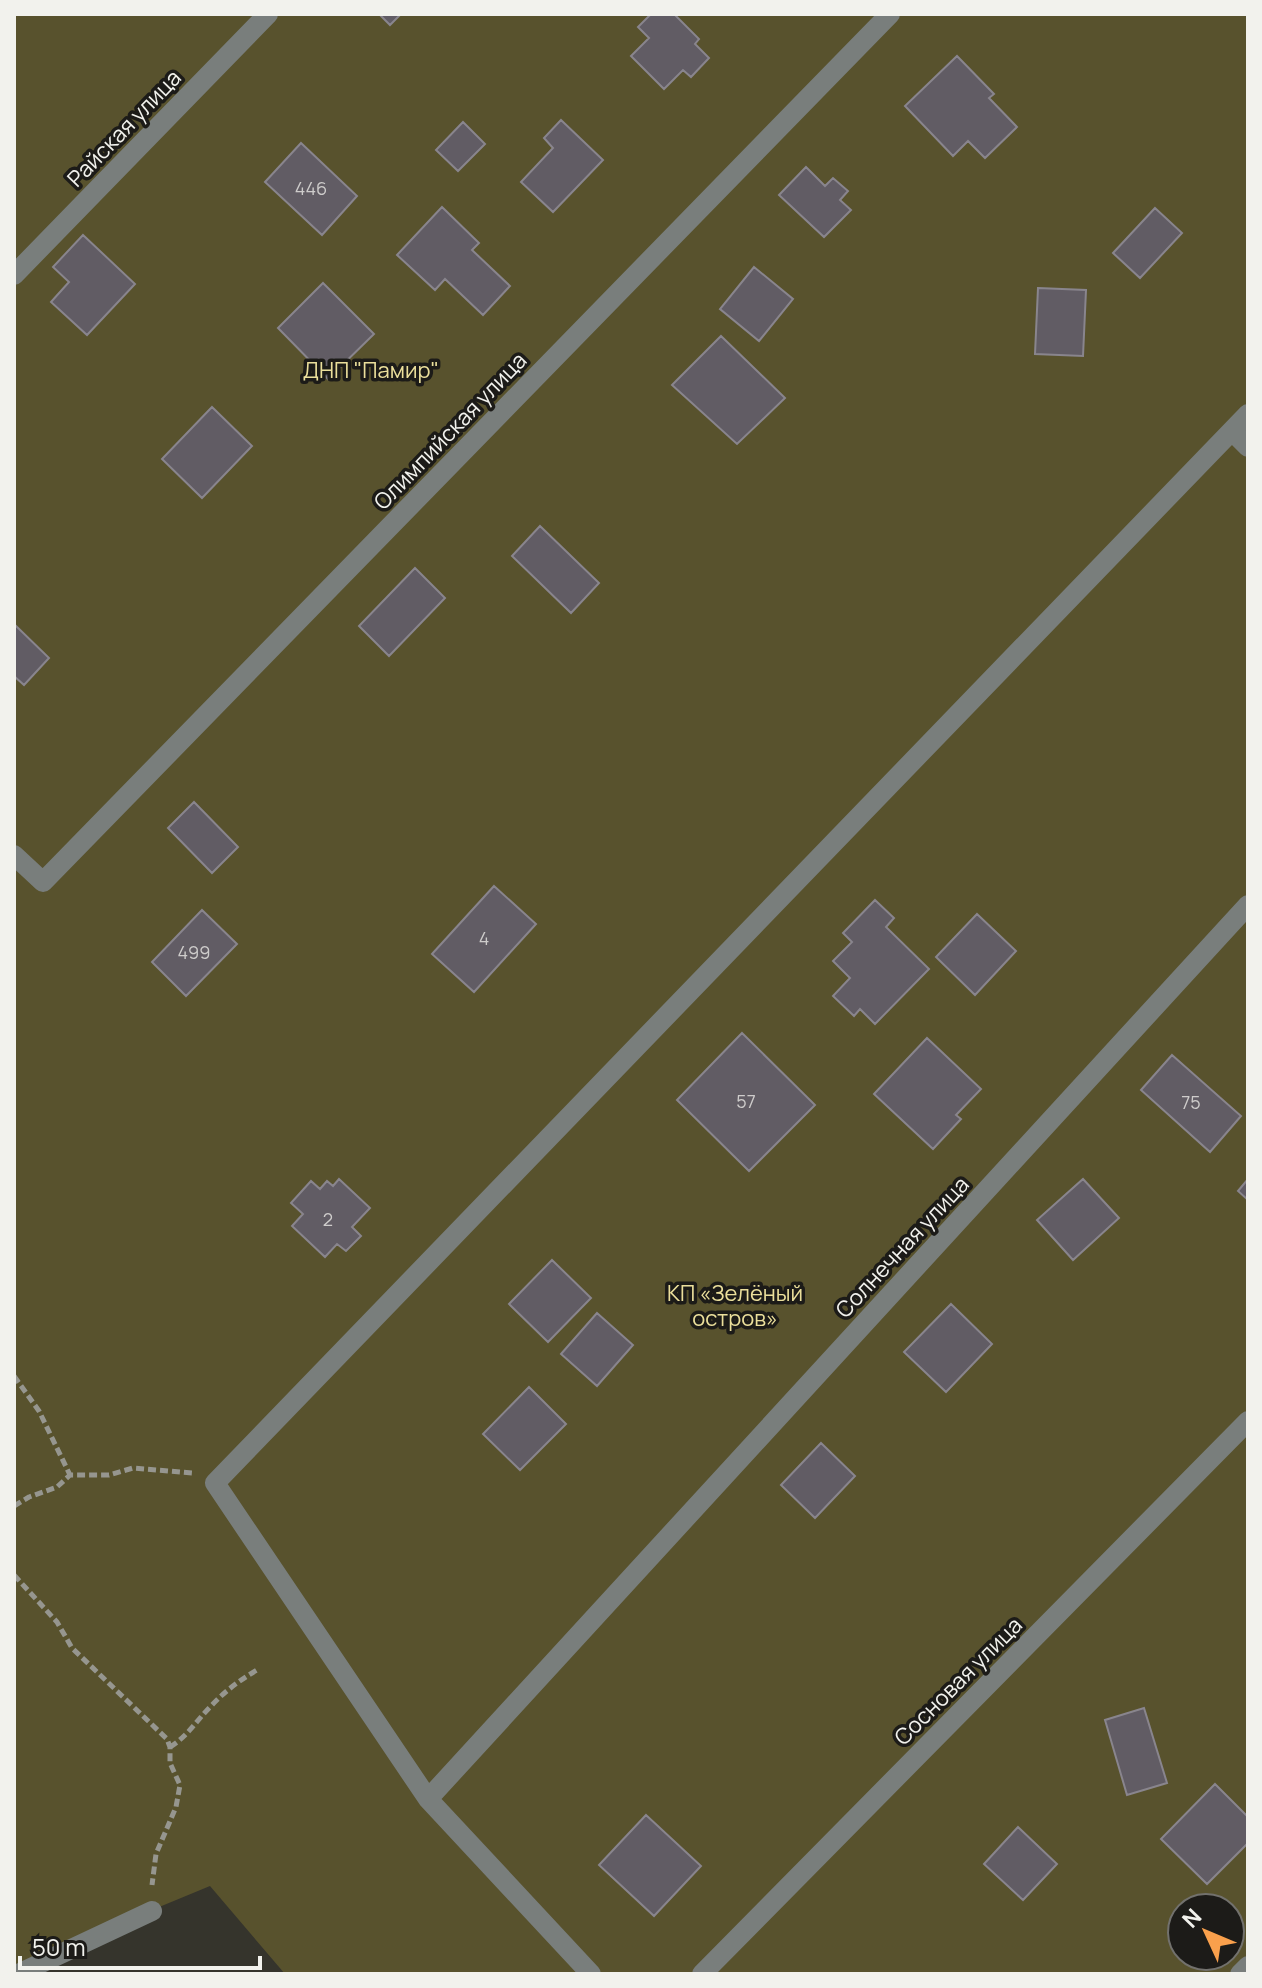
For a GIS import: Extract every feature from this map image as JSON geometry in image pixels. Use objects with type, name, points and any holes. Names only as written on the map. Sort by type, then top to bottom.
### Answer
[{"type":"street","name":"Райская улица","points":[[14,275],[268,14]]},
{"type":"street","name":"Олимпийская улица","points":[[14,855],[43,882],[890,14]]},
{"type":"street","points":[[591,1974],[428,1799],[215,1483],[1248,414]]},
{"type":"street","points":[[1232,431],[1248,447]]},
{"type":"street","name":"Солнечная улица","points":[[428,1799],[1248,905]]},
{"type":"street","name":"Сосновая улица","points":[[702,1974],[1248,1421]]},
{"type":"street","points":[[18,1974],[152,1911]]},
{"type":"street","points":[[1240,1974],[1248,1966]]},
{"type":"path","points":[[14,1376],[39,1411],[70,1475]]},
{"type":"path","points":[[14,1506],[57,1487],[70,1475],[109,1475],[133,1468],[191,1472],[218,1487]]},
{"type":"path","points":[[14,1575],[57,1622],[72,1648],[167,1739],[170,1763],[180,1785],[176,1807],[156,1854],[151,1888],[152,1911]]},
{"type":"path","points":[[170,1747],[185,1738],[209,1707],[232,1685],[257,1670]]},
{"type":"green space","points":[[14,14],[1248,14],[1248,1974],[285,1974],[210,1886],[14,1967]]},
{"type":"building","points":[[379,14],[401,14],[390,25]]},
{"type":"building","points":[[651,14],[674,14],[699,39],[695,44],[709,58],[691,77],[683,70],[664,89],[631,56],[649,38],[638,27]]},
{"type":"building","points":[[957,56],[994,94],[989,98],[1017,127],[985,158],[968,141],[953,156],[905,106]]},
{"type":"building","points":[[561,120],[603,160],[553,212],[521,182],[553,148],[544,138]]},
{"type":"building","points":[[463,122],[485,144],[458,171],[436,150]]},
{"type":"building","points":[[301,143],[357,196],[322,235],[265,182]]},
{"type":"building","points":[[806,167],[825,186],[833,178],[848,191],[840,200],[851,210],[824,237],[779,195]]},
{"type":"building","points":[[442,207],[479,243],[472,250],[510,286],[483,315],[445,279],[435,290],[397,255]]},
{"type":"building","points":[[1155,208],[1182,233],[1140,278],[1113,253]]},
{"type":"building","points":[[83,235],[135,284],[87,335],[51,302],[69,282],[53,267]]},
{"type":"building","points":[[754,267],[793,299],[759,341],[720,309]]},
{"type":"building","points":[[323,283],[374,334],[328,379],[278,328]]},
{"type":"building","points":[[1038,288],[1086,290],[1083,356],[1035,354]]},
{"type":"building","points":[[721,336],[785,398],[737,444],[672,385]]},
{"type":"building","points":[[212,407],[252,446],[202,498],[162,459]]},
{"type":"building","points":[[540,526],[599,583],[571,613],[512,556]]},
{"type":"building","points":[[415,568],[445,598],[389,656],[359,626]]},
{"type":"building","points":[[14,624],[49,658],[24,685],[14,676]]},
{"type":"building","points":[[194,802],[238,847],[212,873],[168,828]]},
{"type":"building","points":[[494,886],[536,924],[474,992],[432,954]]},
{"type":"building","points":[[875,900],[894,918],[886,927],[929,969],[875,1024],[860,1009],[854,1016],[833,996],[850,978],[833,961],[852,942],[843,933]]},
{"type":"building","points":[[202,910],[237,944],[186,996],[152,962]]},
{"type":"building","points":[[977,914],[1016,951],[975,995],[936,957]]},
{"type":"building","points":[[742,1033],[815,1105],[749,1171],[677,1100]]},
{"type":"building","points":[[927,1038],[981,1089],[956,1115],[961,1119],[933,1149],[874,1094]]},
{"type":"building","points":[[1172,1055],[1241,1116],[1210,1152],[1141,1090]]},
{"type":"building","points":[[339,1179],[370,1208],[352,1227],[361,1236],[346,1251],[337,1244],[325,1257],[292,1226],[303,1214],[291,1203],[311,1181],[320,1189],[327,1181],[333,1186]]},
{"type":"building","points":[[1083,1179],[1119,1218],[1073,1260],[1037,1220]]},
{"type":"building","points":[[1248,1179],[1248,1200],[1238,1191]]},
{"type":"building","points":[[552,1260],[591,1298],[548,1342],[509,1304]]},
{"type":"building","points":[[951,1304],[992,1344],[946,1392],[904,1352]]},
{"type":"building","points":[[597,1313],[633,1345],[597,1386],[561,1354]]},
{"type":"building","points":[[529,1387],[566,1424],[520,1470],[483,1434]]},
{"type":"building","points":[[821,1443],[855,1476],[815,1518],[781,1485]]},
{"type":"building","points":[[1144,1708],[1167,1783],[1127,1795],[1105,1720]]},
{"type":"building","points":[[1215,1784],[1248,1817],[1248,1843],[1207,1884],[1161,1839]]},
{"type":"building","points":[[646,1815],[701,1866],[654,1916],[599,1865]]},
{"type":"building","points":[[1018,1827],[1057,1864],[1023,1900],[984,1864]]},
{"type":"park label","name":"ДНП \"Памир\"","points":[[371,370]]},
{"type":"park label","name":"КП «Зелёный остров»","points":[[735,1306]]}]
